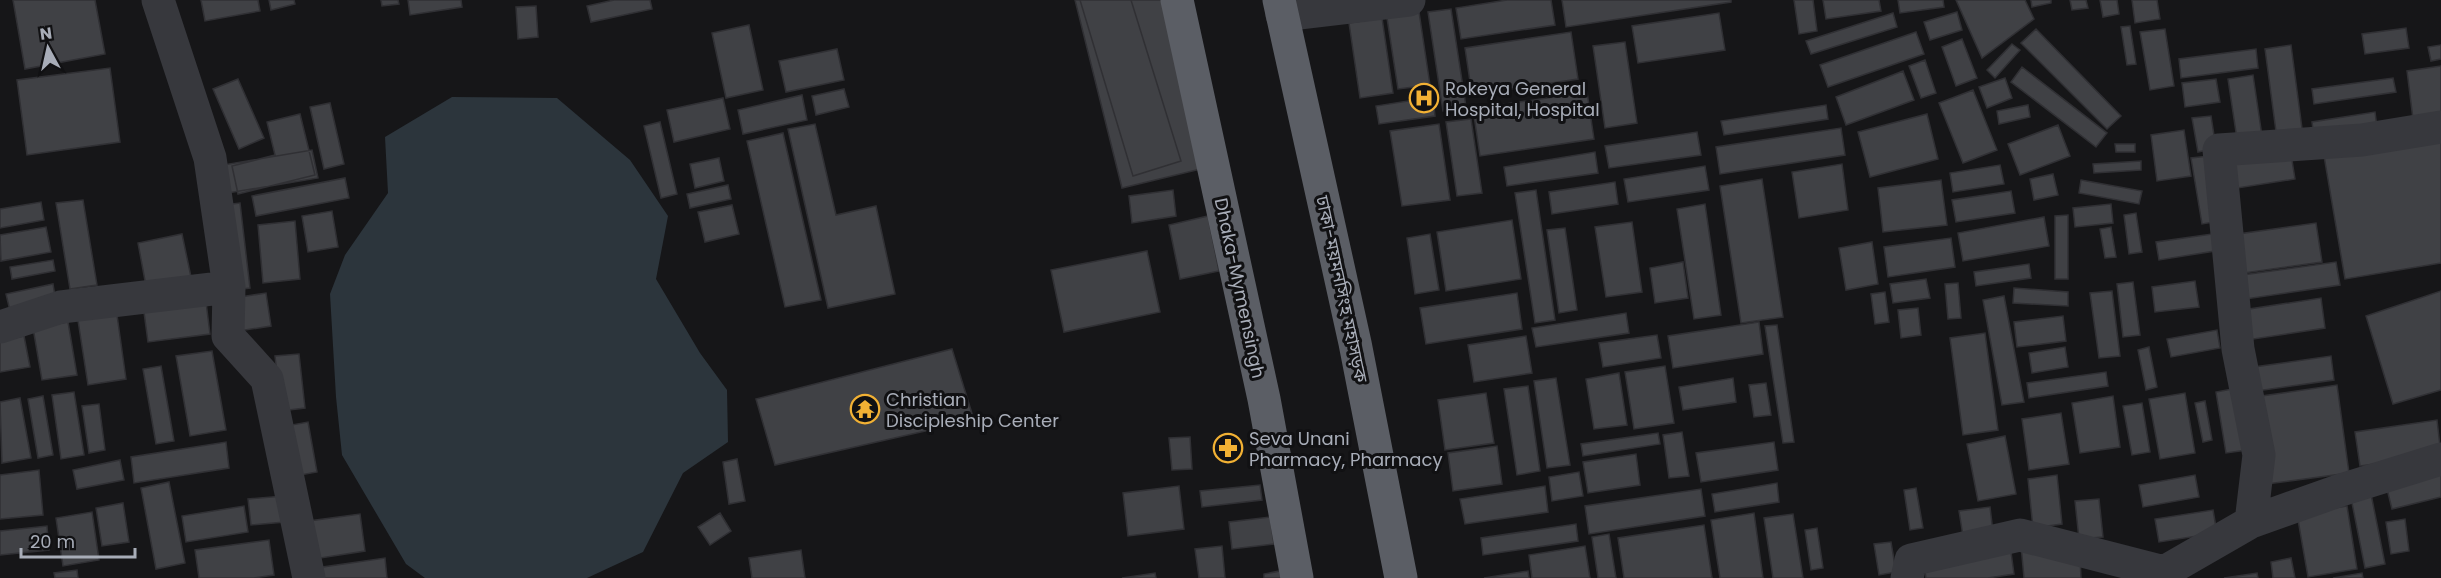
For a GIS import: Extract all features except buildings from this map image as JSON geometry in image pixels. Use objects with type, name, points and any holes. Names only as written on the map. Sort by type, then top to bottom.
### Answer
[{"type":"highway","name":"Dhaka-Mymensingh","points":[[1177,0],[1264,399],[1297,578]]},
{"type":"highway","name":"ঢাকা-ময়মনসিংহ মহাসড়ক","points":[[1281,8],[1355,343],[1401,578]]},
{"type":"street","points":[[158,0],[210,158],[229,287],[228,336],[267,379],[309,578]]},
{"type":"street","points":[[1281,8],[1409,0]]},
{"type":"street","points":[[2251,522],[2259,454],[2238,349],[2219,150],[2361,140],[2441,127]]},
{"type":"street","points":[[0,327],[61,307],[229,287]]},
{"type":"street","points":[[1907,578],[1911,560],[2020,535],[2164,572],[2251,522],[2341,490],[2441,459]]},
{"type":"shaded area","points":[[452,97],[557,98],[630,160],[668,216],[656,279],[700,353],[727,390],[728,442],[683,473],[643,552],[587,578],[425,578],[406,564],[342,455],[330,294],[345,255],[388,193],[385,137]]},
{"type":"place","name":"Rokeya General Hospital, Hospital","points":[[1424,98]]},
{"type":"place","name":"Christian Discipleship Center","points":[[865,409]]},
{"type":"place","name":"Seva Unani Pharmacy, Pharmacy","points":[[1228,448]]}]
